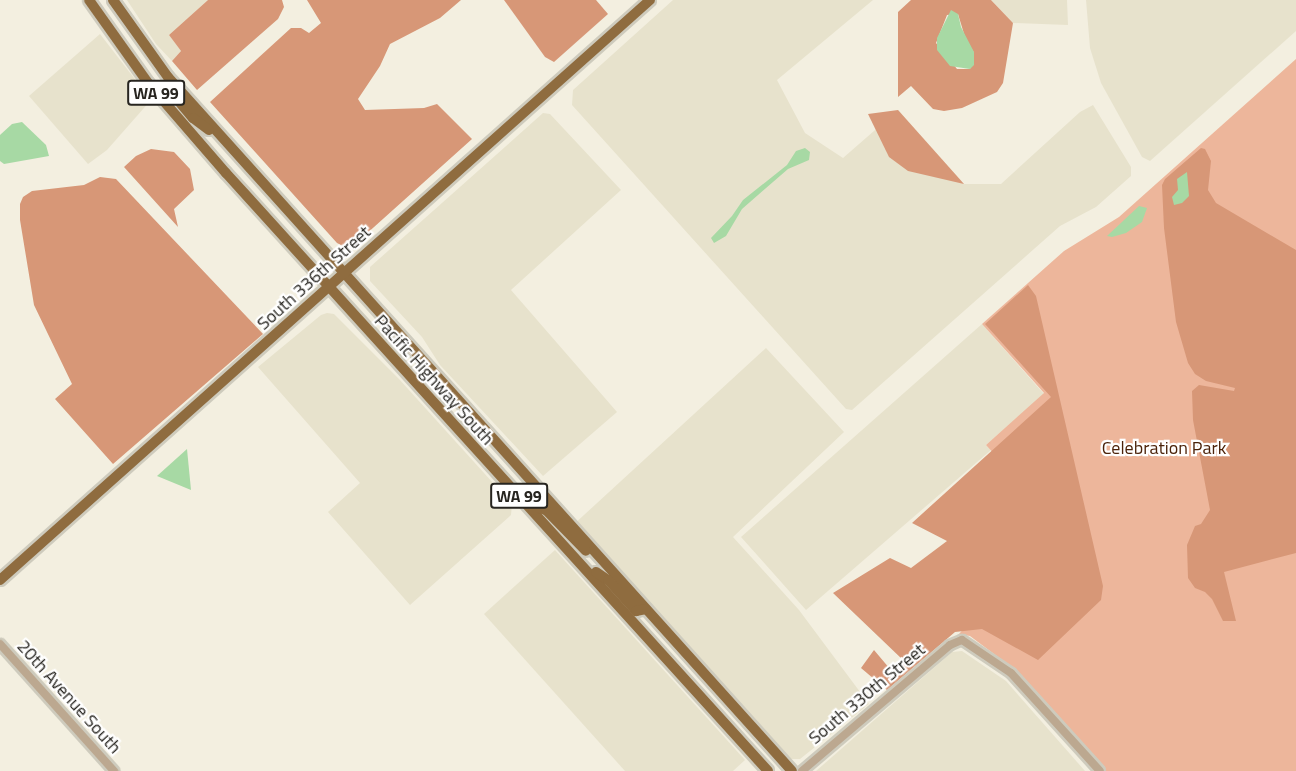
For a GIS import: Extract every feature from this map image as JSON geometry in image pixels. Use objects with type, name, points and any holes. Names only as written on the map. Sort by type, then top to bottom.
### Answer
[{"type":"main road","name":"Pacific Highway South","points":[[89,0],[159,96],[329,288],[578,559],[768,771]]},
{"type":"main road","name":"Pacific Highway South","points":[[112,0],[150,55],[226,142],[792,771]]},
{"type":"main road","name":"South 336th Street","points":[[0,580],[650,0]]},
{"type":"main road","points":[[159,96],[166,90],[171,92],[194,118],[226,142]]},
{"type":"main road","points":[[533,510],[539,508],[546,510],[572,538],[610,568]]},
{"type":"main road","points":[[578,559],[608,580],[636,611],[646,609]]},
{"type":"street","name":"South 330th Street","points":[[802,771],[953,642],[967,642],[1011,673],[1100,771]]},
{"type":"street","name":"20th Avenue South","points":[[0,644],[114,771]]},
{"type":"shaded area","points":[[127,0],[208,0],[169,35],[181,51],[172,61],[156,44]]},
{"type":"shaded area","points":[[208,0],[282,0],[284,7],[278,19],[197,90],[172,61],[181,51],[169,35]]},
{"type":"shaded area","points":[[307,0],[461,0],[440,18],[390,44],[380,66],[358,99],[365,110],[424,108],[437,104],[472,139],[354,245],[345,247],[337,243],[210,102],[291,28],[301,28],[309,33],[321,23]]},
{"type":"shaded area","points":[[504,0],[596,0],[608,14],[554,62],[545,57]]},
{"type":"shaded area","points":[[673,0],[873,0],[777,80],[805,133],[843,158],[898,110],[964,184],[1001,184],[1080,112],[1093,105],[1131,167],[1131,176],[1096,207],[1060,226],[852,410],[846,409],[572,105],[573,90]]},
{"type":"shaded area","points":[[911,0],[991,0],[1013,23],[1003,83],[997,92],[962,108],[944,111],[933,109],[911,86],[898,97],[898,12]],"holes":[[[958,14],[965,37],[974,53],[970,69],[957,69],[936,43],[947,15]]]},
{"type":"shaded area","points":[[991,0],[1067,0],[1068,25],[1013,23]]},
{"type":"shaded area","points":[[1086,0],[1296,0],[1296,31],[1150,161],[1142,157],[1101,83],[1090,48]]},
{"type":"shaded area","points":[[951,10],[958,14],[961,27],[974,52],[974,65],[970,69],[950,66],[937,50],[937,38]]},
{"type":"shaded area","points":[[100,34],[151,100],[107,150],[88,164],[29,96]]},
{"type":"shaded area","points":[[898,110],[964,184],[908,171],[889,157],[868,114]]},
{"type":"shaded area","points":[[543,113],[550,114],[621,190],[511,290],[617,412],[543,476],[440,365],[422,337],[370,281],[370,267]]},
{"type":"shaded area","points":[[22,122],[46,145],[49,156],[4,164],[0,161],[0,135],[12,124]]},
{"type":"shaded area","points":[[805,148],[810,152],[809,160],[788,169],[742,209],[726,236],[714,243],[711,238],[732,216],[743,200],[787,165],[796,151]]},
{"type":"shaded area","points":[[1201,148],[1205,149],[1211,161],[1208,190],[1216,203],[1296,250],[1296,553],[1224,572],[1236,621],[1223,621],[1212,599],[1205,592],[1195,588],[1188,578],[1187,545],[1195,526],[1201,524],[1210,510],[1193,420],[1192,391],[1199,385],[1234,391],[1235,388],[1206,381],[1195,374],[1188,363],[1176,322],[1164,228],[1162,185],[1165,179]]},
{"type":"shaded area","points":[[151,149],[174,152],[190,169],[194,190],[174,209],[178,227],[124,167],[136,156]]},
{"type":"shaded area","points":[[1187,172],[1189,196],[1182,203],[1174,205],[1172,197],[1178,190],[1177,179]]},
{"type":"shaded area","points":[[100,177],[116,179],[263,334],[113,464],[55,399],[72,384],[34,305],[20,220],[20,204],[23,197],[32,191],[84,185]]},
{"type":"shaded area","points":[[1139,206],[1147,208],[1142,222],[1126,233],[1107,236]]},
{"type":"shaded area","points":[[1028,285],[1036,296],[1103,586],[1101,600],[1038,660],[982,629],[955,632],[887,690],[861,668],[874,650],[890,669],[903,660],[833,593],[890,558],[911,568],[947,541],[912,523],[1051,397],[985,324]]},
{"type":"shaded area","points":[[334,314],[399,379],[512,504],[511,515],[410,605],[328,512],[360,483],[258,367],[321,315]]},
{"type":"shaded area","points":[[982,324],[1044,394],[986,445],[991,450],[806,610],[741,537]]},
{"type":"shaded area","points":[[766,348],[844,432],[733,537],[799,610],[869,704],[800,759],[781,759],[572,526]]},
{"type":"shaded area","points":[[187,449],[191,490],[157,476]]},
{"type":"shaded area","points":[[555,550],[745,760],[733,771],[625,771],[484,614]]},
{"type":"shaded area","points":[[962,651],[1006,681],[1085,771],[816,771],[952,652]]},
{"type":"green space","name":"Celebration Park","points":[[1296,59],[1296,771],[1101,771],[1018,672],[970,636],[959,634],[989,601],[1052,518],[986,445],[1044,393],[982,324],[1064,251],[1119,217]]}]
